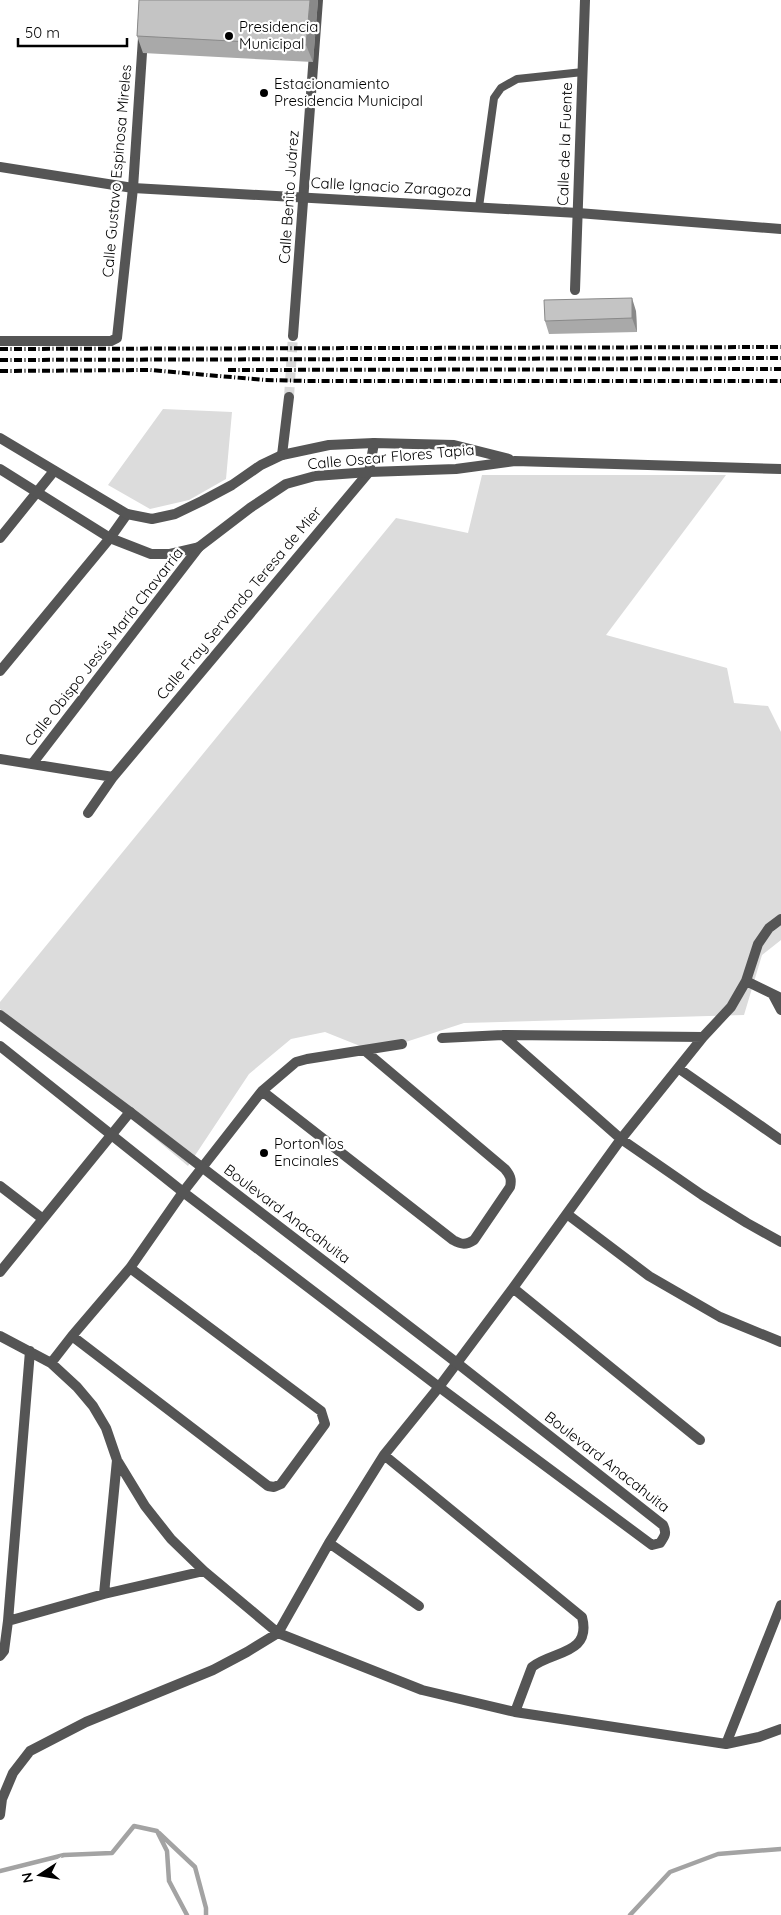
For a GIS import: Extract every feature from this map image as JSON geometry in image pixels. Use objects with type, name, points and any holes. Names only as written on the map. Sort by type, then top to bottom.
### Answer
[{"type":"street","name":"Calle Benito Juárez","points":[[293,336],[318,0]]},
{"type":"street","name":"Calle de la Fuente","points":[[575,290],[585,0]]},
{"type":"street","name":"Calle Gustavo Espinosa Mireles","points":[[0,340],[112,341],[116,338],[133,188],[144,30]]},
{"type":"street","name":"Calle Ignacio Zaragoza","points":[[0,168],[133,188],[578,213],[781,229]]},
{"type":"street","points":[[282,455],[289,397]]},
{"type":"street","name":"Calle Oscar Flores Tapia","points":[[0,438],[127,514],[152,518],[175,514],[202,501],[282,455],[329,445],[374,443],[454,445],[515,460]]},
{"type":"street","name":"Calle Fray Servando Teresa de Mier","points":[[88,813],[114,777],[368,472],[374,443]]},
{"type":"street","name":"Calle Oscar Flores Tapia","points":[[0,469],[110,538],[151,554],[168,554],[199,547],[250,508],[286,484],[315,476],[456,469],[515,460],[781,468]]},
{"type":"street","points":[[0,538],[54,471]]},
{"type":"street","points":[[0,670],[110,538],[127,514]]},
{"type":"street","name":"Calle Obispo Jesús María Chavarría","points":[[32,764],[199,547]]},
{"type":"street","points":[[0,759],[114,777]]},
{"type":"street","points":[[0,1816],[2,1799],[13,1773],[30,1751],[86,1722],[213,1670],[278,1633],[329,1543],[384,1455],[439,1387],[568,1214],[621,1139],[703,1037],[731,1007],[746,981],[758,944],[769,928],[781,919]]},
{"type":"street","points":[[746,981],[777,997],[781,1010]]},
{"type":"street","name":"Boulevard Anacahuita","points":[[0,1015],[457,1362],[663,1525],[666,1536],[660,1543],[652,1545],[439,1387],[183,1192],[0,1046]]},
{"type":"street","points":[[442,1038],[503,1035],[703,1037]]},
{"type":"street","points":[[503,1035],[621,1139],[702,1195],[781,1242]]},
{"type":"street","points":[[51,1363],[130,1268],[183,1192],[262,1091],[296,1062],[307,1058],[402,1044]]},
{"type":"street","points":[[262,1091],[453,1240],[461,1245],[468,1244],[474,1240],[510,1187],[512,1182],[509,1175],[505,1169],[364,1050]]},
{"type":"street","points":[[678,1068],[781,1140]]},
{"type":"street","points":[[0,1272],[130,1112]]},
{"type":"street","points":[[0,1186],[44,1219]]},
{"type":"street","points":[[568,1214],[649,1276],[720,1316],[781,1342]]},
{"type":"street","points":[[72,1336],[268,1486],[281,1484],[324,1424],[324,1417],[321,1411],[130,1268]]},
{"type":"street","points":[[513,1288],[700,1440]]},
{"type":"street","points":[[0,1336],[51,1363],[77,1387],[93,1406],[106,1428],[117,1460],[145,1506],[171,1539],[204,1571],[278,1633],[422,1690],[515,1712],[726,1744],[781,1729]]},
{"type":"street","points":[[0,1656],[4,1651],[8,1621],[30,1351]]},
{"type":"street","points":[[384,1455],[582,1616],[584,1632],[576,1646],[538,1662],[532,1667],[515,1712]]},
{"type":"street","points":[[104,1594],[117,1460]]},
{"type":"street","points":[[329,1543],[419,1606]]},
{"type":"street","points":[[8,1621],[104,1594],[204,1571]]},
{"type":"street","points":[[726,1744],[781,1605]]},
{"type":"lane","points":[[480,208],[494,98],[501,88],[517,79],[583,72]]},
{"type":"shaded area","points":[[163,409],[232,412],[226,479],[189,500],[150,509],[108,485]]},
{"type":"shaded area","points":[[482,475],[726,475],[606,635],[727,668],[734,703],[768,706],[781,732],[781,940],[762,955],[744,1015],[464,1023],[375,1052],[325,1032],[291,1039],[249,1074],[188,1166],[0,1009],[0,1002],[396,518],[468,533]]},
{"type":"building","name":"Presidencia Municipal","points":[[139,0],[310,0],[306,45],[137,36]]},
{"type":"building","points":[[632,298],[632,318],[545,321],[544,300]]},
{"type":"waterway","points":[[0,1871],[64,1855],[112,1853],[134,1826],[157,1831],[167,1851],[169,1881],[187,1915]]},
{"type":"waterway","points":[[159,1833],[195,1867],[206,1908],[206,1915]]},
{"type":"waterway","points":[[630,1915],[670,1872],[718,1854],[781,1849]]},
{"type":"tunnel","points":[[289,397],[293,336]]},
{"type":"railway","points":[[0,349],[781,347]]},
{"type":"railway","points":[[0,360],[781,358]]},
{"type":"railway","points":[[228,370],[781,369]]},
{"type":"railway","points":[[0,371],[150,370],[265,380],[307,381],[781,381]]},
{"type":"place","name":"Presidencia Municipal","points":[[229,36]]},
{"type":"place","name":"Estacionamiento Presidencia Municipal","points":[[264,93]]},
{"type":"place","name":"Porton los Encinales","points":[[264,1153]]}]
